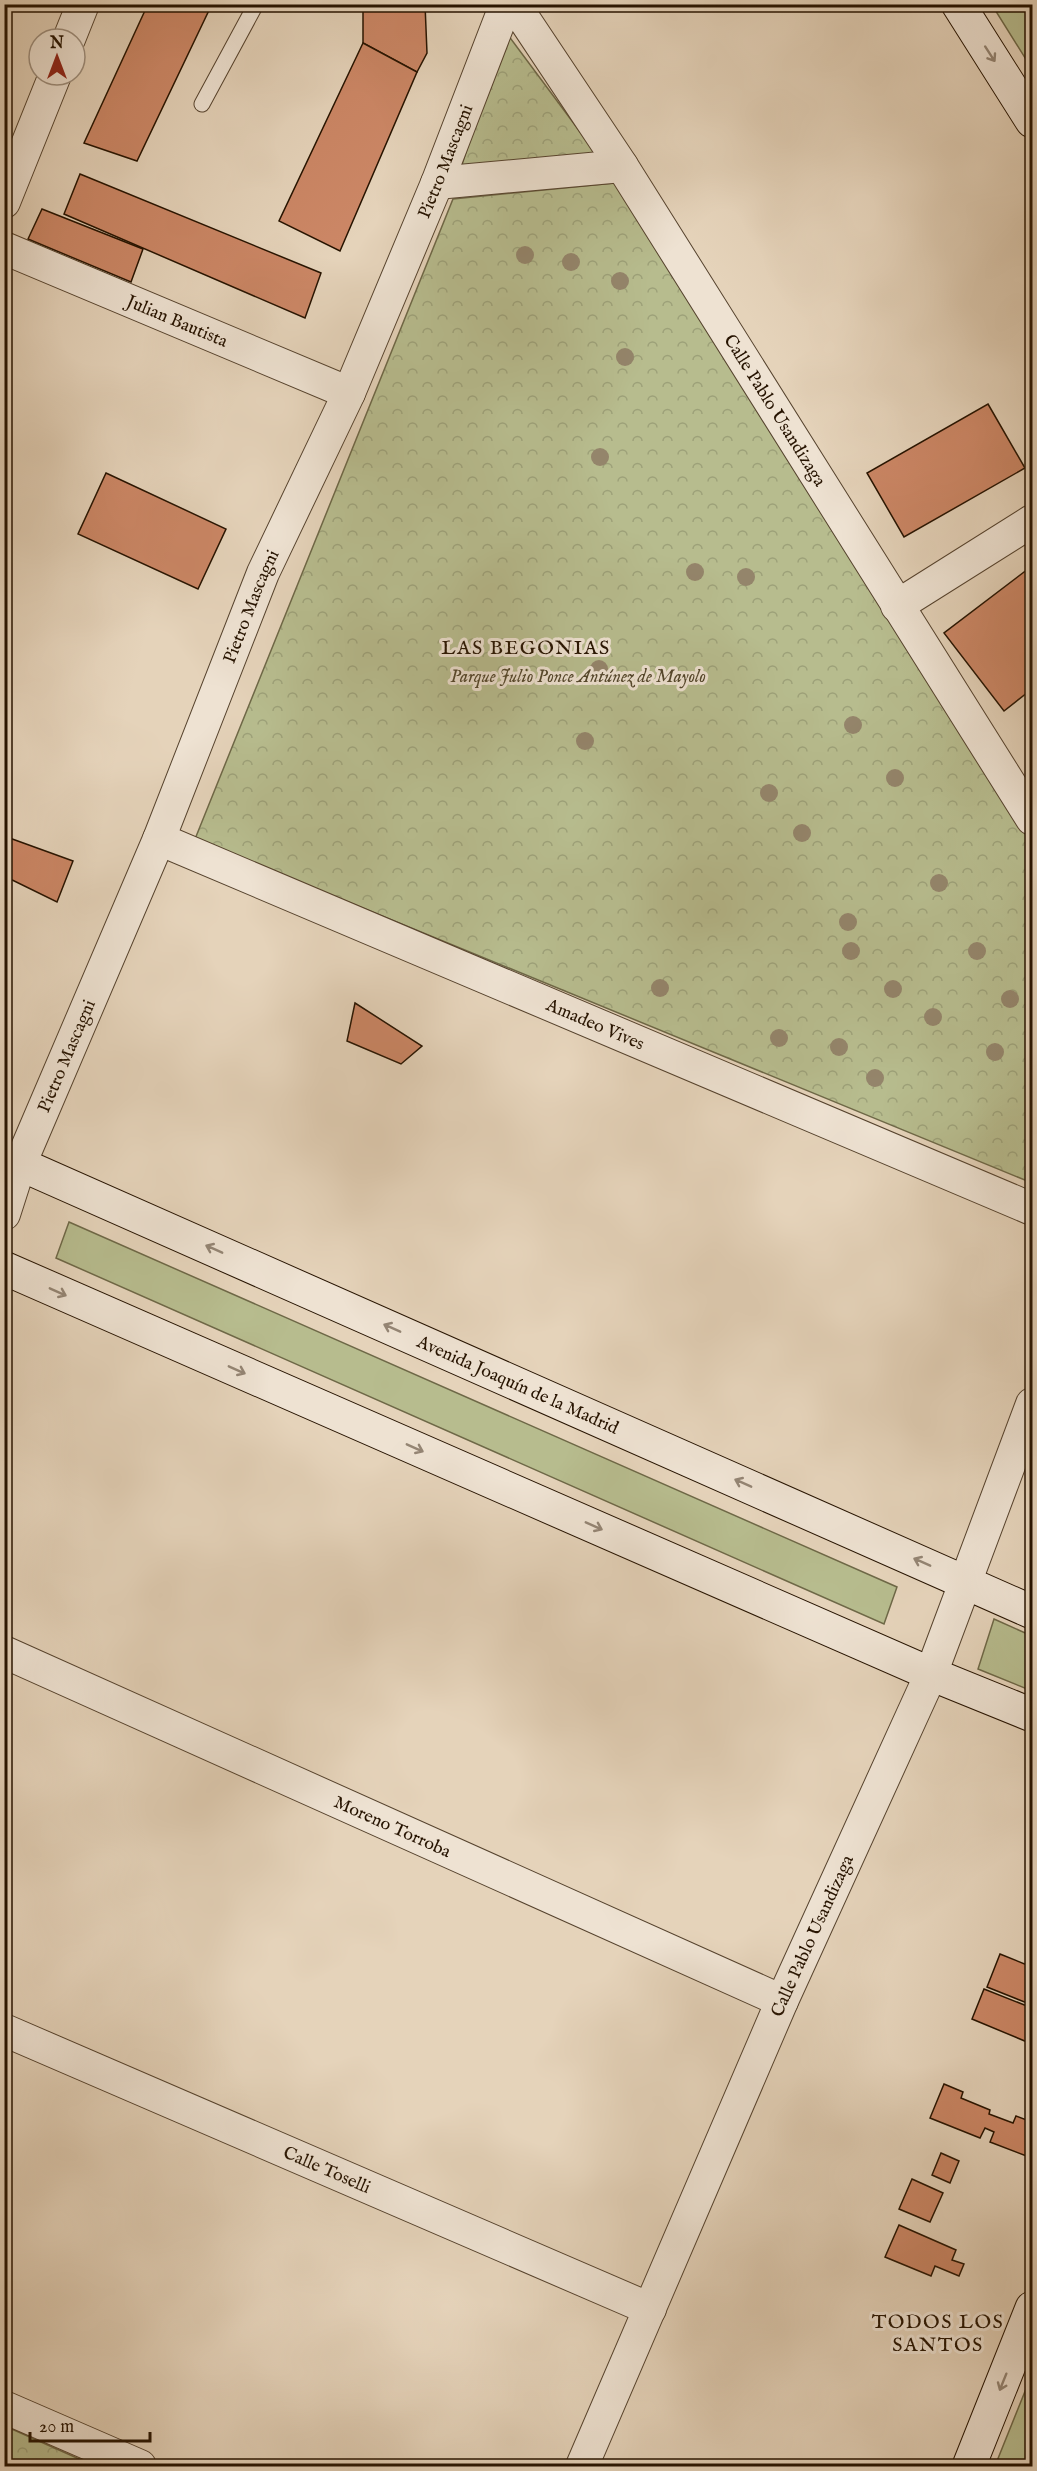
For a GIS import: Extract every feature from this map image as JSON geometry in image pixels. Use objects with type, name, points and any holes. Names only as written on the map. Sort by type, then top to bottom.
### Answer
[{"type":"street","points":[[74,27],[83,4]]},
{"type":"street","name":"Pietro Mascagni","points":[[4,1214],[12,1161],[159,839],[262,573],[349,393],[437,183],[506,4]]},
{"type":"street","name":"Calle Pablo Usandizaga","points":[[514,4],[622,166],[1032,819]]},
{"type":"street","points":[[958,4],[1032,121]]},
{"type":"street","points":[[4,202],[50,87]]},
{"type":"street","points":[[437,183],[622,166]]},
{"type":"street","name":"Julian Bautista","points":[[4,248],[349,393]]},
{"type":"street","points":[[897,606],[1032,521]]},
{"type":"street","name":"Amadeo Vives","points":[[159,839],[1032,1209]]},
{"type":"street","name":"Avenida Joaquín de la Madrid","points":[[12,1161],[1032,1612]]},
{"type":"street","points":[[4,1268],[931,1674],[1032,1715]]},
{"type":"street","name":"Calle Pablo Usandizaga","points":[[582,2466],[783,2001],[931,1674],[1032,1404]]},
{"type":"street","name":"Moreno Torroba","points":[[4,1652],[783,2001]]},
{"type":"street","name":"Calle Toselli","points":[[4,2030],[650,2309]]},
{"type":"street","points":[[969,2466],[1032,2308]]},
{"type":"street","points":[[4,2407],[140,2466]]},
{"type":"lane","points":[[202,104],[256,4]]},
{"type":"green space","points":[[992,5],[1032,5],[1032,69]]},
{"type":"green space","points":[[505,31],[601,160],[459,174]]},
{"type":"green space","name":"Parque Julio Ponce Antúnez de Mayolo","points":[[615,183],[1032,844],[1032,1183],[195,839],[453,199]]},
{"type":"green space","points":[[69,1222],[897,1587],[884,1624],[56,1258]]},
{"type":"green space","points":[[994,1619],[1032,1636],[1032,1691],[978,1669]]},
{"type":"green space","points":[[1032,2374],[1032,2466],[995,2466]]},
{"type":"green space","points":[[5,2426],[95,2466],[5,2466]]},
{"type":"building","points":[[148,4],[212,4],[137,161],[84,143]]},
{"type":"building","points":[[359,4],[425,4],[427,53],[417,72],[363,43],[363,10]]},
{"type":"building","points":[[363,43],[417,72],[340,251],[279,221]]},
{"type":"building","points":[[80,174],[321,273],[305,318],[64,214]]},
{"type":"building","points":[[42,209],[143,249],[131,282],[28,239]]},
{"type":"building","points":[[988,404],[1025,468],[904,537],[867,473]]},
{"type":"building","points":[[106,473],[226,529],[198,589],[78,534]]},
{"type":"building","points":[[1032,566],[1032,689],[1004,711],[944,633]]},
{"type":"building","points":[[4,836],[73,861],[57,902],[4,876]]},
{"type":"building","points":[[355,1003],[422,1046],[401,1064],[347,1041]]},
{"type":"building","points":[[1000,1954],[1032,1967],[1032,2005],[987,1987]]},
{"type":"building","points":[[984,1989],[1032,2008],[1032,2044],[972,2019]]},
{"type":"building","points":[[944,2084],[963,2092],[961,2098],[990,2110],[989,2114],[1013,2123],[1016,2116],[1032,2122],[1032,2147],[1029,2157],[990,2142],[994,2132],[985,2128],[980,2138],[930,2118]]},
{"type":"building","points":[[941,2153],[959,2161],[950,2183],[932,2175]]},
{"type":"building","points":[[912,2179],[943,2193],[930,2222],[899,2209]]},
{"type":"building","points":[[899,2225],[956,2250],[952,2260],[964,2264],[959,2276],[935,2266],[931,2276],[885,2257]]},
{"type":"district","name":"LAS BEGONIAS","points":[[526,647]]},
{"type":"district","name":"TODOS LOS SANTOS","points":[[938,2332]]}]
